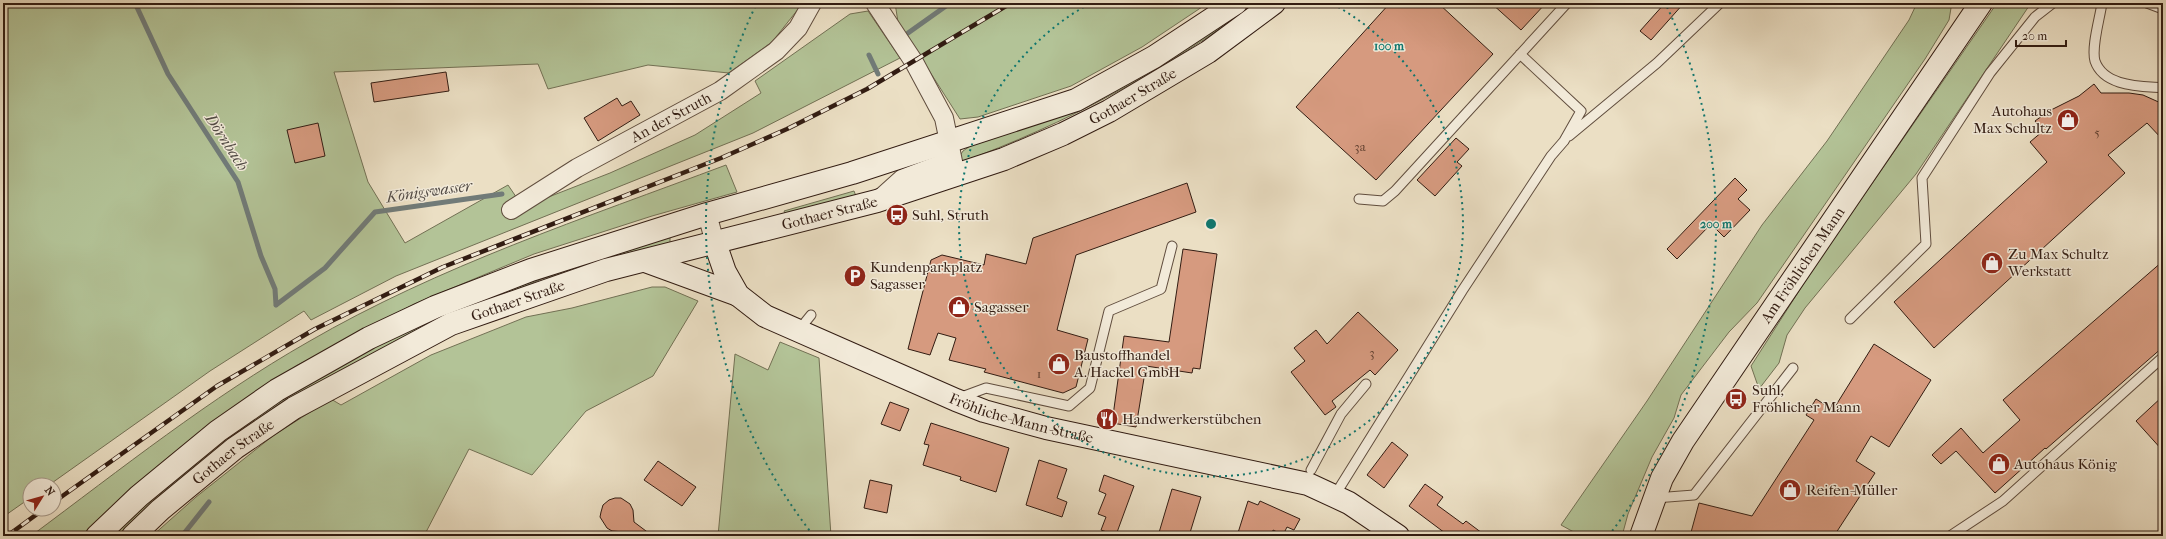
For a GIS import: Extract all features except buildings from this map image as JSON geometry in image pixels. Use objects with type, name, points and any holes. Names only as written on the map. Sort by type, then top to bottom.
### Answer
[{"type":"main road","name":"Gothaer Straße","points":[[133,536],[160,510],[235,448],[294,408],[451,324],[570,281],[877,201],[952,160],[1076,100],[1154,57],[1236,3]]},
{"type":"main road","name":"Gothaer Straße","points":[[97,536],[140,496],[218,431],[277,390],[369,338],[435,307],[531,270],[707,214],[852,174],[952,160],[1048,140],[1109,111],[1208,52],[1274,3]]},
{"type":"main road","name":"Am Fröhlichen Mann","points":[[1641,536],[1662,478],[1683,441],[1981,3]]},
{"type":"main road","name":"Fröhliche-Mann-Straße","points":[[715,243],[725,272],[738,295],[765,316],[805,323],[956,400],[984,411],[1027,423],[1308,484],[1335,495],[1398,536]]},
{"type":"main road","points":[[645,261],[738,295]]},
{"type":"street","name":"An der Struth","points":[[511,210],[577,168],[720,91],[776,51],[798,28],[812,3]]},
{"type":"street","points":[[875,3],[914,62],[944,118],[952,160]]},
{"type":"street","name":"Fröhliche-Mann-Straße","points":[[707,214],[715,243]]},
{"type":"lane","points":[[1360,199],[1383,201],[1395,191],[1568,3]]},
{"type":"lane","points":[[1335,495],[1462,291],[1551,156],[1564,141],[1657,62],[1720,3]]},
{"type":"lane","points":[[1850,319],[1926,244],[1922,178],[1990,73],[2035,17],[2053,3]]},
{"type":"lane","points":[[2102,3],[2095,43],[2095,61],[2106,76],[2122,83],[2163,88]]},
{"type":"lane","points":[[2147,3],[2163,9]]},
{"type":"lane","points":[[1520,54],[1581,111],[1564,141]]},
{"type":"lane","points":[[956,400],[986,388],[1069,406],[1090,388],[1109,311],[1162,289],[1172,246]]},
{"type":"lane","points":[[1950,536],[2003,501],[2163,357]]},
{"type":"lane","points":[[1654,498],[1694,495],[1793,368]]},
{"type":"lane","points":[[1311,470],[1341,414],[1366,384]]},
{"type":"green space","points":[[3,3],[803,3],[772,42],[729,73],[648,65],[548,89],[538,64],[334,72],[368,182],[405,243],[508,185],[523,207],[610,173],[695,135],[761,93],[755,81],[850,14],[868,11],[900,58],[753,133],[396,276],[311,320],[304,311],[210,371],[60,477],[22,477],[22,504],[3,517]]},
{"type":"green space","points":[[895,3],[1208,3],[1142,47],[1071,86],[978,117],[960,119],[898,22]]},
{"type":"green space","points":[[1248,3],[1256,3],[1186,51],[1113,94],[1038,131],[999,148],[959,163],[957,160],[963,151],[973,144],[1213,29]]},
{"type":"green space","points":[[1917,3],[1954,3],[1951,8],[1949,20],[1925,59],[1757,303],[1729,332],[1681,395],[1674,418],[1652,457],[1628,514],[1622,536],[1581,536],[1561,525],[1647,401],[1762,225],[1827,141],[1909,20]]},
{"type":"green space","points":[[1997,3],[2033,3],[2029,6],[1916,174],[1805,308],[1787,335],[1779,363],[1759,389],[1751,366],[1815,266]]},
{"type":"green space","points":[[726,165],[737,192],[652,216],[534,254],[414,304],[296,366],[135,487],[83,536],[31,536],[56,517],[62,517],[62,513],[201,410],[308,342],[409,290],[566,224]]},
{"type":"green space","points":[[854,191],[856,196],[786,215],[784,211]]},
{"type":"green space","points":[[670,237],[670,243],[542,279],[414,332],[341,370],[295,396],[142,513],[118,536],[112,536],[137,512],[227,437],[278,402],[371,349],[456,309],[539,275]]},
{"type":"green space","points":[[652,287],[665,287],[698,301],[653,376],[586,411],[532,475],[469,449],[424,536],[152,536],[196,497],[274,435],[331,399],[341,405],[431,355],[526,317],[572,308]]},
{"type":"green space","points":[[780,342],[819,358],[831,536],[718,536],[735,354],[768,370]]},
{"type":"waterway","name":"Dörnbach","points":[[135,3],[168,74],[238,182],[261,256],[275,289],[276,305]]},
{"type":"waterway","name":"Königswasser","points":[[908,33],[946,6],[955,3]]},
{"type":"waterway","name":"Königswasser","points":[[869,55],[878,74]]},
{"type":"waterway","name":"Königswasser","points":[[276,305],[325,268],[375,212],[502,194]]},
{"type":"waterway","name":"Dörnbach","points":[[182,536],[209,502]]},
{"type":"railway","points":[[62,496],[217,386],[315,329],[443,267],[721,158],[787,129],[867,89],[1011,3]]},
{"type":"railway","points":[[7,536],[33,517]]},
{"type":"place","name":"Autohaus Max Schultz","points":[[2068,120]]},
{"type":"place","name":"Suhl, Struth","points":[[897,215]]},
{"type":"place","name":"Zu Max Schultz Werkstatt","points":[[1992,263]]},
{"type":"place","name":"Kundenparkplatz Sagasser","points":[[855,276]]},
{"type":"place","name":"Sagasser","points":[[959,307]]},
{"type":"place","name":"Baustoffhandel A. Hackel GmbH","points":[[1059,364]]},
{"type":"place","name":"Suhl, Fröhlicher Mann","points":[[1736,399]]},
{"type":"place","name":"Handwerkerstübchen","points":[[1107,419]]},
{"type":"place","name":"Autohaus König","points":[[1999,464]]},
{"type":"place","name":"Reifen-Müller","points":[[1790,490]]}]
